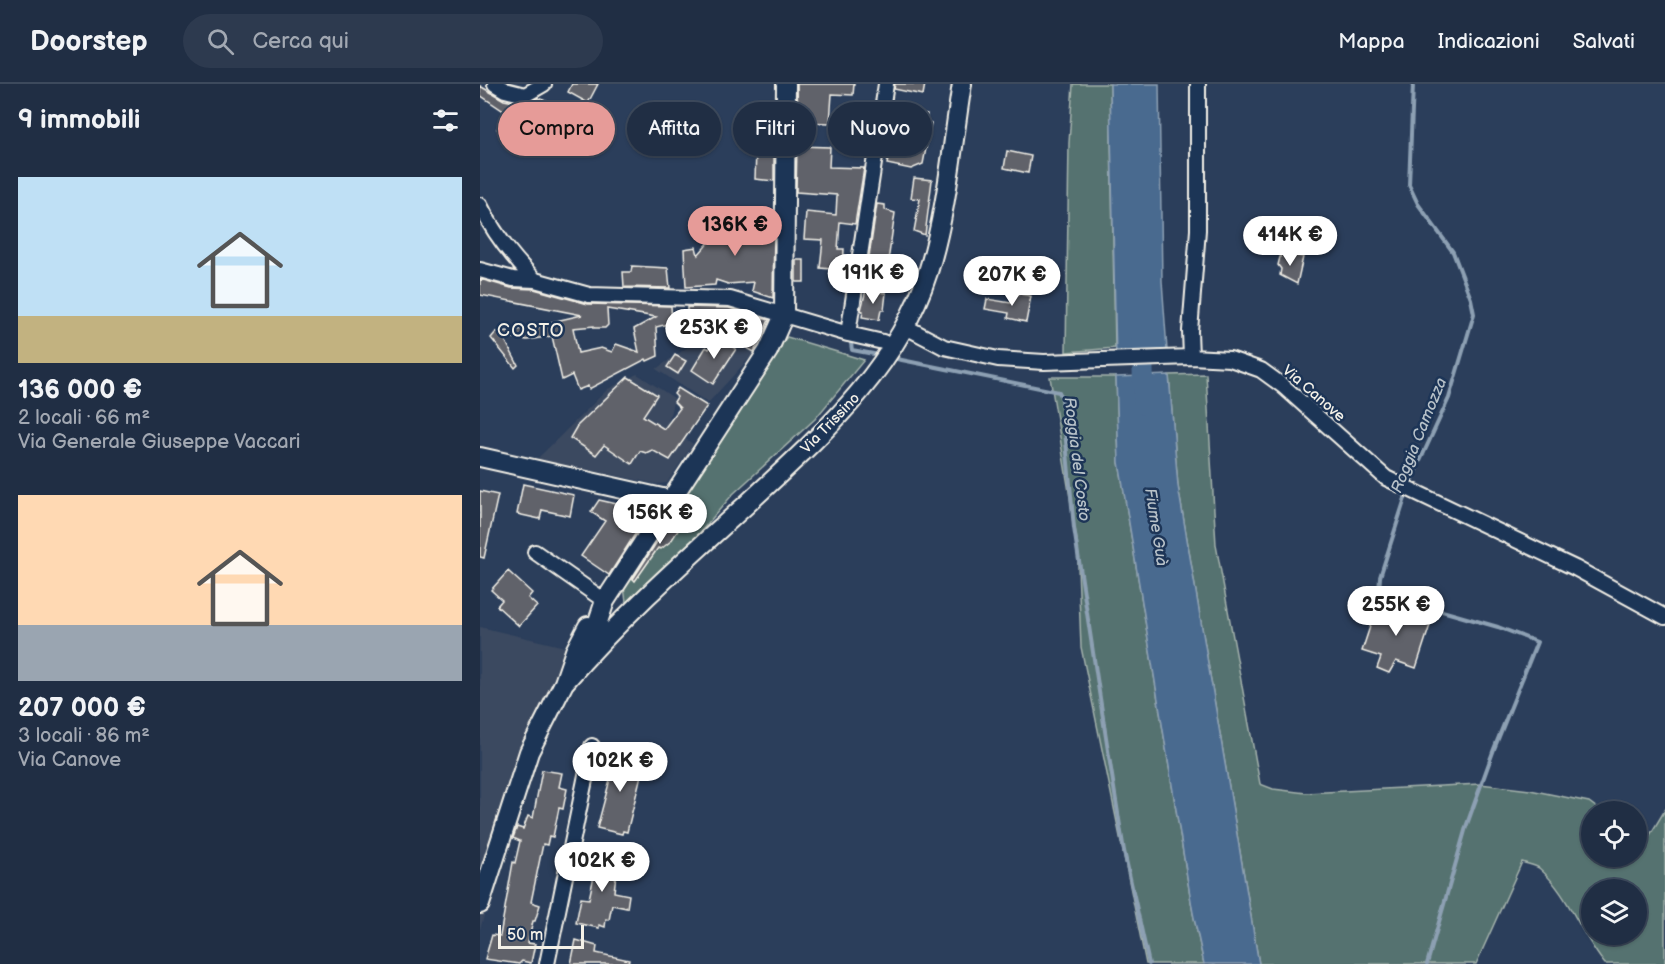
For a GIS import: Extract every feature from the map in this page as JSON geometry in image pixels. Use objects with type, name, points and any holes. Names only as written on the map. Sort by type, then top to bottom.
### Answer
[{"type":"main road","points":[[480,904],[529,752],[564,683],[586,628],[768,351],[784,315],[786,84]]},
{"type":"main road","name":"Via Trissino","points":[[564,683],[628,612],[792,462],[851,404],[875,374],[904,326],[931,261],[939,226],[962,84]]},
{"type":"main road","points":[[480,457],[671,500]]},
{"type":"main road","points":[[605,601],[628,612]]},
{"type":"main road","points":[[584,660],[605,601]]},
{"type":"street","points":[[495,84],[505,90],[525,95],[544,84]]},
{"type":"street","points":[[848,334],[886,84]]},
{"type":"street","points":[[1191,357],[1190,331],[1198,230],[1198,84]]},
{"type":"street","points":[[480,205],[491,228],[510,255],[535,280]]},
{"type":"street","points":[[480,270],[513,279],[535,280],[589,295],[730,299],[883,342]]},
{"type":"street","name":"Via Canove","points":[[904,326],[944,347],[998,359],[1044,362],[1191,357],[1230,359],[1261,370],[1386,478],[1575,568],[1665,616]]},
{"type":"street","points":[[535,552],[605,601]]},
{"type":"street","points":[[547,964],[592,747]]},
{"type":"shaded area","points":[[708,333],[754,353],[708,403],[656,369]]},
{"type":"shaded area","points":[[637,374],[674,398],[667,427],[693,444],[667,483],[656,484],[537,459],[608,389]]},
{"type":"shaded area","points":[[480,627],[595,654],[564,699],[546,733],[513,821],[480,929]]},
{"type":"green space","points":[[1073,84],[1110,84],[1115,348],[1066,352],[1069,143]]},
{"type":"green space","points":[[787,337],[864,360],[815,419],[733,494],[628,616],[623,580],[745,391]]},
{"type":"green space","points":[[1206,374],[1216,545],[1260,784],[1273,789],[1306,793],[1480,784],[1530,790],[1584,801],[1581,801],[1581,867],[1647,867],[1647,840],[1665,810],[1665,964],[1605,964],[1592,945],[1647,945],[1647,879],[1581,879],[1581,927],[1549,878],[1539,868],[1522,862],[1476,964],[1259,964],[1178,486],[1169,375]]},
{"type":"green space","points":[[1050,377],[1116,377],[1119,462],[1193,913],[1204,964],[1146,964],[1081,647],[1077,540]]},
{"type":"water","points":[[1110,84],[1159,84],[1162,281],[1167,350],[1116,360]]},
{"type":"water","points":[[1169,375],[1178,486],[1259,964],[1204,964],[1193,913],[1119,462],[1116,377]]},
{"type":"building","points":[[572,84],[598,84],[589,102],[568,92]]},
{"type":"building","points":[[797,84],[854,84],[853,95],[832,94],[831,102],[828,102],[828,123],[816,123],[816,102],[797,102]]},
{"type":"building","points":[[895,84],[925,84],[923,95],[894,89]]},
{"type":"building","points":[[480,86],[504,100],[514,102],[498,102],[498,107],[480,95]]},
{"type":"building","points":[[538,98],[546,102],[529,102]]},
{"type":"building","points":[[816,147],[828,147],[829,167],[864,168],[855,224],[840,222],[838,249],[844,249],[843,270],[820,268],[823,240],[804,239],[806,212],[836,215],[837,195],[796,192],[797,156],[816,156]]},
{"type":"building","points":[[1007,151],[1031,156],[1028,173],[1004,168]]},
{"type":"building","points":[[756,156],[774,156],[774,181],[755,179]]},
{"type":"building","points":[[889,156],[925,156],[923,164],[911,169],[887,164]]},
{"type":"building","points":[[914,178],[932,180],[925,235],[914,231],[920,199],[911,198]]},
{"type":"building","points":[[877,204],[885,205],[885,210],[895,213],[886,275],[867,270]]},
{"type":"building","points":[[743,209],[756,209],[756,226],[774,227],[773,298],[752,291],[754,282],[728,284],[716,280],[715,285],[686,287],[684,249],[696,247],[698,255],[711,240],[716,241],[719,228],[724,230],[726,220],[742,224]]},
{"type":"building","points":[[1281,253],[1303,257],[1297,284],[1280,275],[1281,269],[1278,265]]},
{"type":"building","points":[[796,260],[804,260],[804,282],[796,282]]},
{"type":"building","points":[[632,266],[668,268],[670,288],[624,287],[623,272],[631,272]]},
{"type":"building","points":[[480,279],[511,288],[534,289],[588,304],[671,306],[672,323],[656,327],[658,356],[647,361],[646,359],[589,389],[588,386],[578,390],[572,375],[562,380],[552,336],[527,340],[503,336],[518,365],[515,368],[491,338],[496,332],[510,331],[513,327],[516,330],[551,325],[551,322],[582,315],[480,295]],"holes":[[[607,309],[656,317],[634,329],[639,352],[616,344],[612,352],[601,348],[578,353],[573,328],[594,326],[594,328],[605,328],[608,325]]]},
{"type":"building","points":[[866,290],[886,293],[884,310],[881,310],[879,320],[862,317],[863,311],[861,310]]},
{"type":"building","points":[[1014,293],[1031,296],[1026,322],[1008,318],[1009,313],[985,309],[987,299],[1011,303]]},
{"type":"building","points":[[687,307],[729,308],[769,320],[754,352],[740,344],[751,327],[731,320],[729,324],[687,311]]},
{"type":"building","points":[[717,337],[736,349],[713,384],[692,370],[706,347],[709,349]]},
{"type":"building","points":[[675,355],[686,361],[678,374],[667,367]]},
{"type":"building","points":[[628,377],[657,395],[643,416],[664,429],[680,408],[674,402],[677,397],[674,394],[678,388],[707,406],[670,460],[652,450],[646,453],[640,451],[632,464],[604,445],[596,455],[570,438],[577,426]]},
{"type":"building","points":[[523,484],[574,495],[570,516],[542,510],[540,519],[517,514]]},
{"type":"building","points":[[480,491],[498,495],[484,558],[480,557]]},
{"type":"building","points":[[599,500],[630,507],[646,517],[609,575],[581,556],[605,521],[591,512]]},
{"type":"building","points":[[669,523],[679,529],[671,541],[661,549],[658,548],[635,581],[633,579]]},
{"type":"building","points":[[508,571],[532,593],[528,598],[537,606],[519,626],[497,606],[502,600],[491,590]]},
{"type":"building","points":[[1378,602],[1432,619],[1416,668],[1396,661],[1389,673],[1377,668],[1381,657],[1362,651]]},
{"type":"building","points":[[613,748],[639,757],[636,773],[641,775],[627,832],[623,831],[622,834],[597,828],[612,772],[609,772],[611,762],[609,762]]},
{"type":"building","points":[[542,770],[562,773],[559,787],[567,789],[563,809],[559,808],[553,837],[549,836],[547,845],[543,844],[531,902],[540,905],[535,921],[533,921],[528,943],[535,944],[531,963],[522,961],[519,964],[485,959],[492,935],[500,936],[513,862],[515,863],[520,841],[513,838],[517,827],[523,829],[528,816],[533,818]]},
{"type":"building","points":[[596,851],[618,856],[614,892],[629,895],[627,908],[612,905],[609,920],[606,919],[605,927],[599,925],[599,928],[576,923],[581,898],[589,899]]},
{"type":"building","points":[[576,940],[597,946],[596,953],[629,960],[628,964],[571,964]]},
{"type":"waterway","name":"Roggia Camozza","points":[[1409,485],[1449,398],[1474,314],[1471,299],[1453,252],[1418,204],[1409,185],[1413,84]]},
{"type":"waterway","name":"Fiume Guà","points":[[1142,336],[1144,404]]},
{"type":"waterway","name":"Roggia del Costo","points":[[850,337],[852,350],[879,355]]},
{"type":"waterway","name":"Roggia del Costo","points":[[892,358],[1059,392],[1062,398],[1074,528],[1107,744],[1124,851],[1149,964]]},
{"type":"waterway","name":"Roggia Camozza","points":[[1407,492],[1380,577],[1379,593],[1498,627],[1537,642],[1494,749],[1466,827],[1427,964]]},
{"type":"district","name":"COSTO","points":[[531,330]]}]
